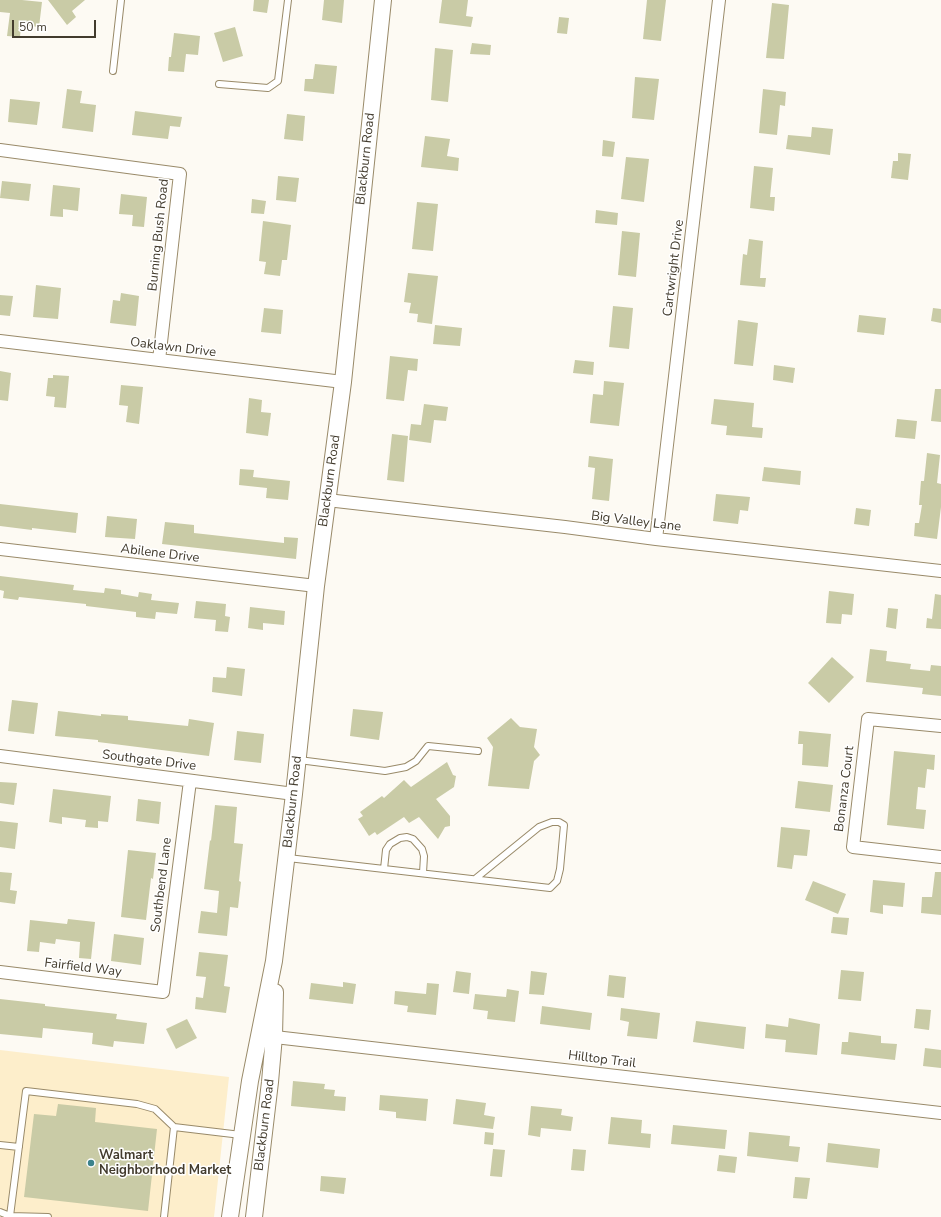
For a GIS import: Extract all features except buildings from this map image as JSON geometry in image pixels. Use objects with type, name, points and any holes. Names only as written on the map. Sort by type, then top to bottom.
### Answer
[{"type":"main road","name":"Blackburn Road","points":[[230,1217],[250,1081],[267,1036],[275,1008],[274,961],[298,760],[316,586],[343,382],[383,0]]},
{"type":"main road","name":"Blackburn Road","points":[[254,1217],[264,1139],[267,1036]]},
{"type":"main road","points":[[242,1135],[264,1139]]},
{"type":"main road","points":[[234,1187],[238,1217]]},
{"type":"street","name":"Cartwright Drive","points":[[656,539],[719,0]]},
{"type":"street","name":"Burning Bush Road","points":[[0,150],[180,174],[159,360]]},
{"type":"street","name":"Oaklawn Drive","points":[[0,341],[343,382]]},
{"type":"street","name":"Big Valley Lane","points":[[327,500],[941,571]]},
{"type":"street","name":"Abilene Drive","points":[[0,550],[316,586]]},
{"type":"street","name":"Bonanza Court","points":[[941,726],[868,719],[853,847],[941,857]]},
{"type":"street","name":"Southgate Drive","points":[[0,756],[294,794]]},
{"type":"street","name":"Southbend Lane","points":[[163,992],[190,781]]},
{"type":"street","name":"Fairfield Way","points":[[0,972],[163,992]]},
{"type":"street","name":"Hilltop Trail","points":[[267,1036],[941,1113]]},
{"type":"lane","points":[[113,71],[121,0]]},
{"type":"lane","points":[[219,84],[268,88],[278,81],[288,0]]},
{"type":"lane","points":[[298,760],[385,771],[406,767],[416,762],[428,746],[478,752]]},
{"type":"lane","points":[[286,858],[550,888],[557,881],[560,869],[564,826],[559,822],[552,822],[539,827],[475,879]]},
{"type":"lane","points":[[384,869],[386,850],[390,844],[400,838],[407,837],[413,839],[422,849],[424,856],[423,873]]},
{"type":"lane","points":[[10,1216],[26,1091],[137,1104],[155,1110],[174,1127],[242,1135]]},
{"type":"lane","points":[[164,1217],[174,1127]]},
{"type":"lane","points":[[0,1145],[19,1147]]},
{"type":"lane","points":[[0,1212],[10,1216],[48,1217]]},
{"type":"shaded area","points":[[0,1050],[229,1077],[214,1217],[0,1217]]},
{"type":"place","name":"Walmart Neighborhood Market","points":[[91,1163]]}]
